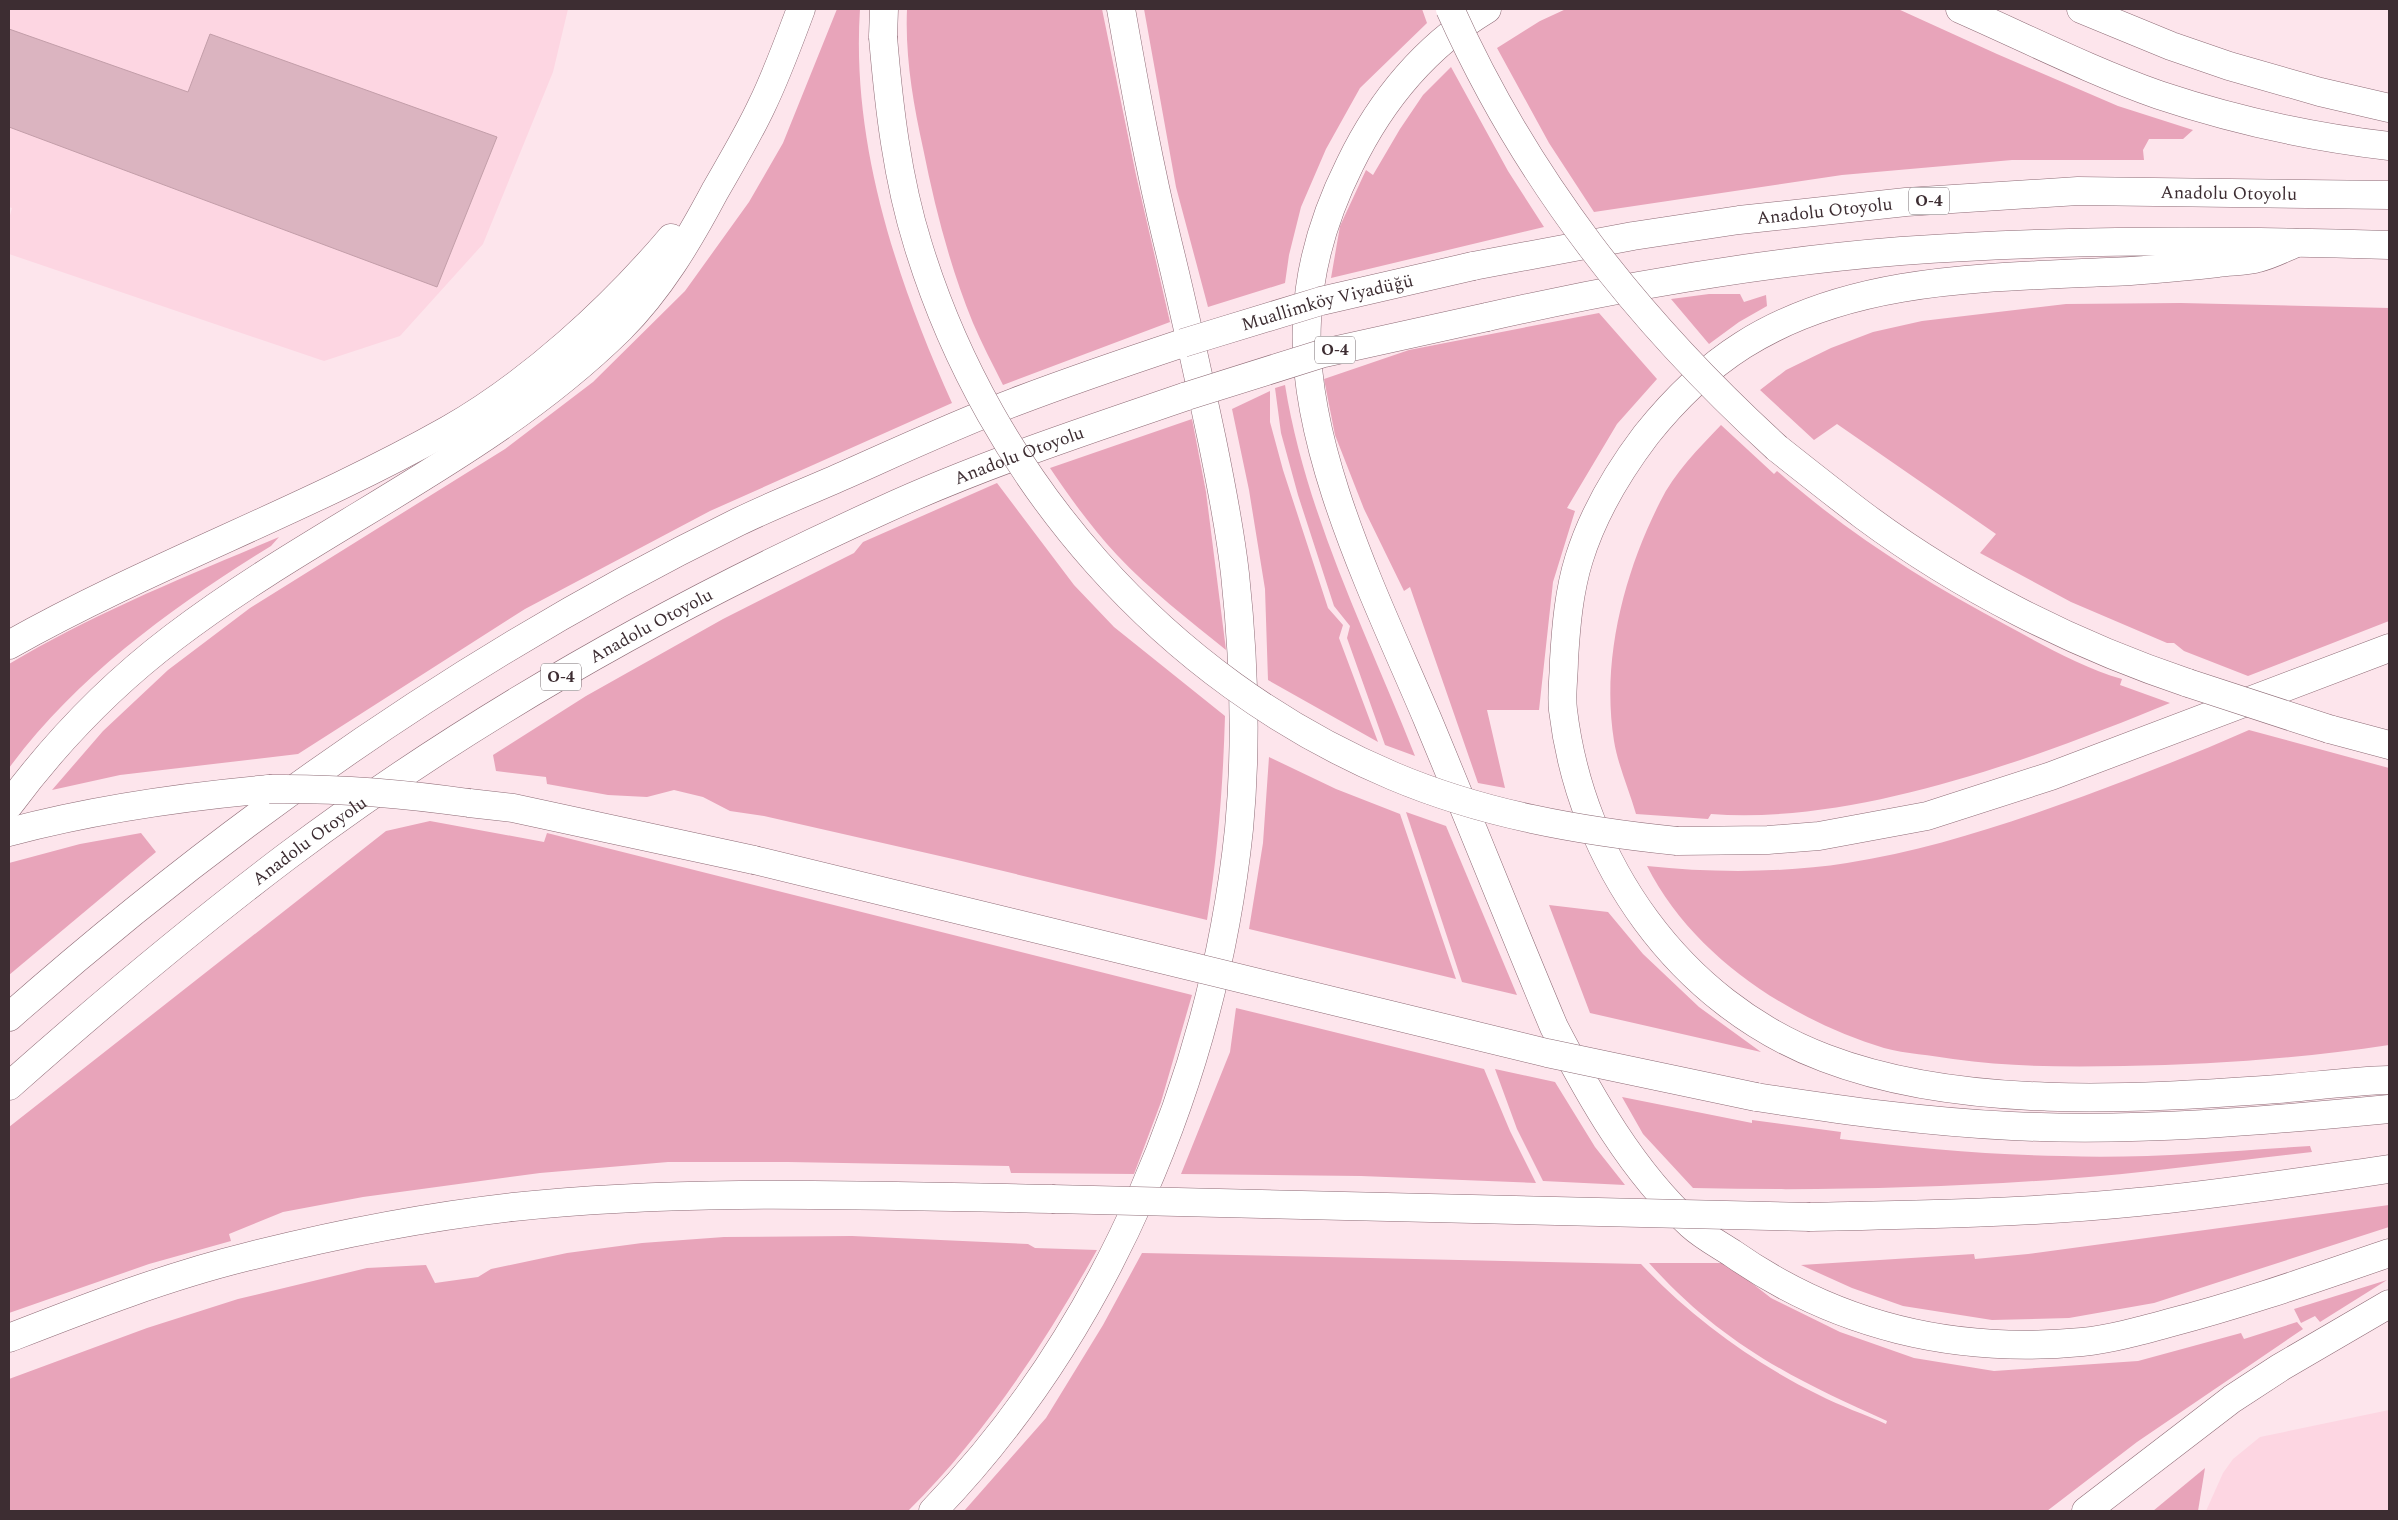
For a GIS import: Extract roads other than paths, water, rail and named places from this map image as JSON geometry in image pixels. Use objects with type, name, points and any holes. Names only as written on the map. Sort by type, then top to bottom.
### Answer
[{"type":"highway","points":[[15,797],[71,730],[172,638],[219,604],[491,434],[570,374],[622,327],[662,279],[696,227],[761,107],[801,9]]},
{"type":"highway","points":[[884,9],[883,37],[888,93],[898,160],[917,244],[944,320],[974,385],[1012,452],[1076,540],[1128,597],[1181,644],[1239,690],[1293,726],[1393,776],[1447,796],[1545,822],[1613,834],[1677,841],[1768,840],[1819,836],[1927,816],[2060,773],[2389,648]]},
{"type":"highway","points":[[933,1511],[1000,1434],[1022,1404],[1062,1345],[1113,1256],[1147,1183],[1190,1068],[1220,948],[1233,876],[1239,826],[1244,738],[1235,571],[1220,480],[1187,318],[1139,116],[1121,9]]},
{"type":"highway","points":[[1450,9],[1466,46],[1525,153],[1577,229],[1645,315],[1695,371],[1777,448],[1866,517],[1940,566],[2003,603],[2112,655],[2188,683],[2329,729],[2389,745]]},
{"type":"highway","points":[[1487,9],[1443,40],[1389,97],[1363,138],[1346,171],[1318,250],[1310,285],[1306,322],[1310,382],[1319,436],[1338,498],[1382,610],[1554,1027],[1573,1064],[1617,1136],[1644,1173],[1692,1226],[1752,1268],[1784,1287],[1837,1311],[1877,1325],[1923,1336],[1972,1342],[2024,1344],[2091,1340],[2134,1332],[2213,1312],[2389,1253]]},
{"type":"highway","points":[[1960,9],[2158,94],[2262,125],[2309,135],[2389,146]]},
{"type":"highway","points":[[2082,9],[2171,46],[2229,66],[2320,92],[2389,108]]},
{"type":"highway","points":[[9,645],[139,578],[366,472],[448,429],[489,403],[554,353],[643,272],[682,226],[735,156]]},
{"type":"highway","name":"Anadolu Otoyolu","points":[[1473,266],[1739,220],[1906,202],[2078,191],[2389,195]]},
{"type":"highway","name":"Anadolu Otoyolu","points":[[9,1086],[102,1004],[286,857],[399,778],[540,689],[723,588],[886,508],[1038,448],[1187,396],[1324,353],[1579,296],[1664,280],[1900,252],[2098,242],[2296,242]]},
{"type":"highway","points":[[2296,242],[2258,258],[2148,271],[1996,277],[1908,286],[1839,302],[1805,314],[1774,327],[1739,347],[1709,369],[1670,405],[1625,462],[1600,508],[1578,561],[1566,625],[1563,706],[1582,800],[1608,863],[1628,896],[1658,938],[1691,974],[1756,1023],[1807,1050],[1865,1072],[1920,1083],[2033,1096],[2077,1098],[2194,1094],[2389,1080]]},
{"type":"highway","name":"O-4","points":[[2296,242],[2389,245]]},
{"type":"highway","name":"Muallimköy Viyadüğü","points":[[9,1017],[178,876],[247,823],[468,673],[652,566],[740,521],[1013,402],[1183,342],[1321,301],[1473,266]]},
{"type":"highway","points":[[9,832],[69,816],[188,796],[269,789],[318,788],[396,792],[513,808],[754,860],[1547,1053],[1756,1097],[1838,1110],[1946,1122],[2080,1128],[2232,1124],[2389,1109]]},
{"type":"highway","points":[[9,1338],[79,1311],[244,1258],[413,1223],[512,1208],[693,1195],[784,1194],[1052,1199],[1810,1217],[1956,1214],[2137,1202],[2272,1186],[2389,1169]]},
{"type":"highway","points":[[2086,1511],[2249,1388],[2331,1336],[2389,1304]]}]
